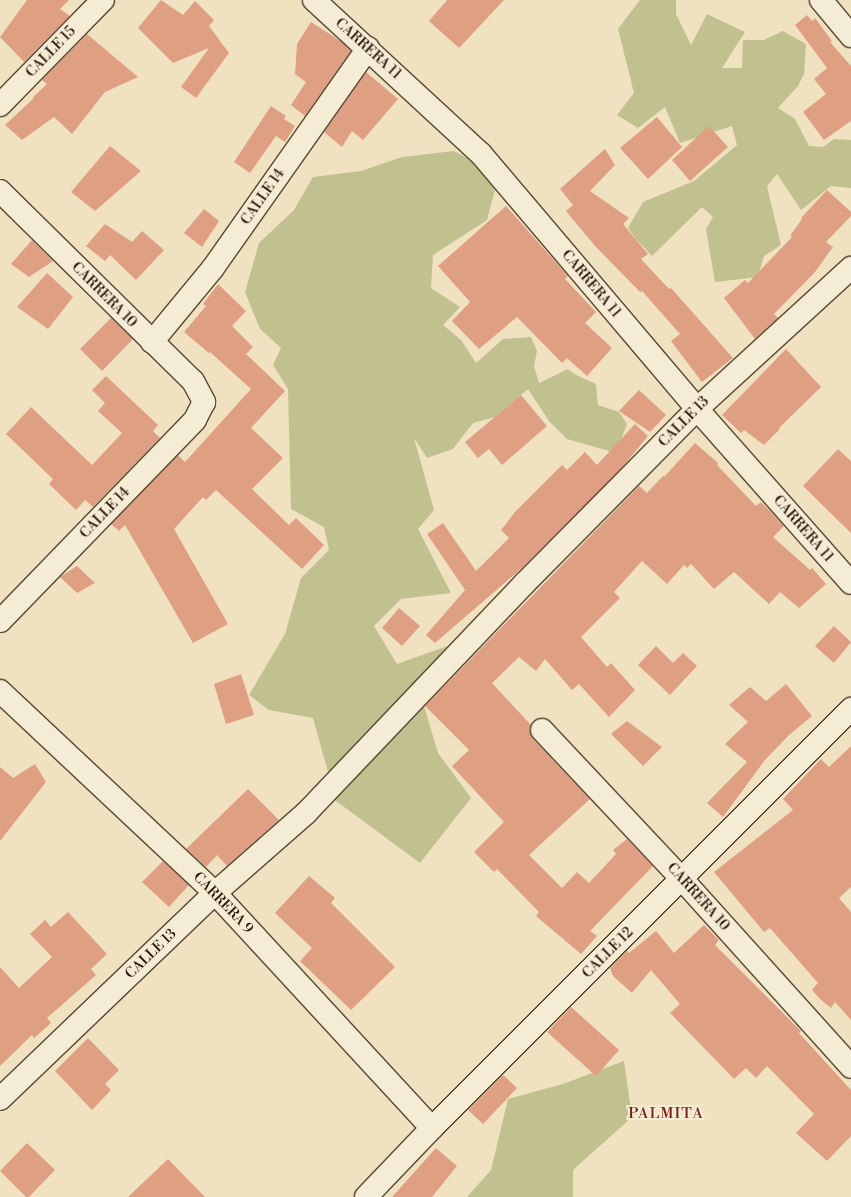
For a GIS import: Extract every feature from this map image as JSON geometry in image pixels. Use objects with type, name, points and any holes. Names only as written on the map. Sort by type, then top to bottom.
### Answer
[{"type":"street","name":"CALLE 15","points":[[0,105],[103,0]]},
{"type":"street","name":"CARRERA 11","points":[[314,0],[368,48],[481,154],[697,409],[851,583]]},
{"type":"street","points":[[822,0],[851,36]]},
{"type":"street","name":"CALLE 14","points":[[152,342],[213,268],[368,48]]},
{"type":"street","name":"CARRERA 10","points":[[0,191],[193,382],[204,402]]},
{"type":"street","name":"CALLE 13","points":[[0,1099],[215,893],[306,813],[524,584],[697,409],[851,268]]},
{"type":"street","name":"CALLE 14","points":[[0,622],[195,420],[204,402]]},
{"type":"street","name":"CARRERA 9","points":[[0,691],[215,893],[432,1128]]},
{"type":"street","name":"CALLE 12","points":[[366,1197],[432,1128],[851,710]]},
{"type":"street","name":"CARRERA 10","points":[[542,730],[681,878],[851,1067]]},
{"type":"green space","points":[[640,0],[676,0],[676,14],[691,45],[707,14],[745,32],[722,68],[742,68],[743,40],[764,40],[783,31],[806,44],[804,74],[798,86],[778,108],[795,119],[809,146],[823,147],[834,139],[851,140],[851,188],[831,186],[801,210],[777,174],[767,186],[781,245],[764,256],[758,277],[715,282],[706,229],[713,217],[702,207],[652,256],[628,228],[643,202],[694,181],[737,145],[732,126],[680,143],[665,107],[638,128],[617,115],[634,93],[618,29]]},
{"type":"green space","points":[[454,151],[476,163],[495,190],[487,220],[433,255],[431,288],[460,307],[443,325],[461,340],[476,363],[503,339],[531,337],[537,351],[534,366],[539,383],[568,369],[574,374],[596,384],[598,405],[619,412],[627,424],[616,453],[567,439],[549,421],[528,389],[495,417],[473,423],[453,449],[427,458],[414,438],[434,510],[418,529],[451,593],[401,599],[374,626],[397,664],[456,643],[420,693],[438,753],[471,798],[420,863],[336,801],[313,718],[269,710],[249,695],[285,634],[301,578],[329,550],[324,527],[291,509],[288,389],[273,365],[281,348],[260,329],[245,292],[259,243],[294,210],[313,177],[361,171],[402,157]]},
{"type":"green space","points":[[624,1061],[632,1117],[573,1170],[573,1197],[467,1197],[491,1170],[508,1099],[563,1084]]},
{"type":"building","points":[[27,0],[69,0],[60,9],[70,16],[24,62],[0,37]]},
{"type":"building","points":[[161,0],[183,15],[195,1],[214,20],[209,26],[229,53],[196,98],[181,87],[209,48],[173,63],[138,28]]},
{"type":"building","points":[[447,0],[504,0],[459,48],[429,21]]},
{"type":"building","points":[[807,15],[812,21],[815,18],[832,41],[830,42],[851,66],[851,121],[824,140],[803,112],[826,94],[814,79],[827,68],[795,25]]},
{"type":"building","points":[[311,22],[342,42],[351,51],[305,116],[291,105],[306,82],[295,74],[297,44]]},
{"type":"building","points":[[87,34],[138,77],[105,92],[72,134],[54,117],[22,140],[5,125],[47,84],[42,80]]},
{"type":"building","points":[[366,72],[398,99],[363,140],[352,131],[342,147],[324,132]]},
{"type":"building","points":[[271,106],[286,116],[284,119],[295,126],[285,142],[276,136],[250,173],[234,162]]},
{"type":"building","points":[[657,117],[682,147],[648,179],[620,148]]},
{"type":"building","points":[[709,126],[728,147],[690,181],[672,160]]},
{"type":"building","points":[[110,146],[141,171],[95,211],[71,192]]},
{"type":"building","points":[[605,149],[615,165],[590,191],[629,218],[623,224],[648,254],[641,259],[669,289],[671,288],[733,358],[702,382],[671,341],[680,334],[642,291],[640,292],[596,247],[566,211],[573,205],[560,189]]},
{"type":"building","points":[[827,190],[851,212],[851,216],[826,242],[833,247],[815,272],[774,314],[778,318],[755,339],[724,298],[745,280],[748,283],[792,237],[790,236],[802,219],[801,218]]},
{"type":"building","points":[[506,206],[568,276],[565,279],[596,312],[585,323],[612,348],[587,376],[567,358],[562,363],[517,317],[479,349],[452,321],[470,302],[438,266]]},
{"type":"building","points":[[204,209],[219,221],[202,247],[184,233]]},
{"type":"building","points":[[105,224],[132,242],[142,231],[164,250],[136,280],[110,255],[105,261],[86,246]]},
{"type":"building","points":[[32,240],[53,261],[29,277],[11,264]]},
{"type":"building","points":[[47,273],[73,297],[48,329],[17,307]]},
{"type":"building","points":[[218,284],[246,311],[232,326],[253,347],[246,354],[285,391],[251,428],[283,458],[252,489],[289,525],[296,518],[324,545],[302,569],[216,490],[206,500],[203,497],[174,529],[228,624],[193,643],[125,525],[119,531],[111,524],[178,455],[185,462],[251,389],[210,352],[209,353],[184,332],[206,306],[203,304]]},
{"type":"building","points":[[111,318],[133,339],[102,371],[80,349]]},
{"type":"building","points":[[786,349],[821,387],[779,428],[780,429],[764,445],[744,430],[741,433],[722,415]]},
{"type":"building","points":[[106,376],[158,425],[153,431],[160,438],[93,507],[85,500],[76,510],[49,484],[53,479],[6,434],[31,407],[92,465],[122,433],[98,411],[105,403],[92,390]]},
{"type":"building","points":[[639,390],[666,415],[650,432],[619,411]]},
{"type":"building","points":[[521,395],[547,426],[502,465],[489,449],[478,458],[465,442]]},
{"type":"building","points":[[635,424],[648,436],[621,469],[522,568],[435,643],[426,635],[465,590],[427,534],[443,523],[476,571],[509,538],[501,530],[515,512],[562,465],[567,470],[585,452],[597,465]]},
{"type":"building","points":[[695,443],[718,463],[717,465],[756,506],[761,502],[784,526],[773,537],[810,570],[812,568],[826,584],[799,608],[780,592],[769,604],[734,572],[714,589],[691,564],[687,568],[684,565],[667,584],[642,561],[614,592],[620,598],[581,637],[607,667],[611,663],[635,690],[609,717],[579,684],[572,690],[545,659],[536,671],[519,657],[492,683],[531,725],[530,732],[533,739],[590,799],[529,855],[562,888],[577,872],[589,883],[616,854],[613,850],[627,839],[653,866],[590,931],[597,936],[581,954],[536,916],[539,912],[497,869],[494,872],[474,852],[504,822],[452,766],[469,750],[425,706],[639,486],[647,493]]},
{"type":"building","points":[[838,449],[851,461],[851,533],[803,486]]},
{"type":"building","points":[[77,566],[95,583],[77,593],[60,577]]},
{"type":"building","points":[[399,608],[420,626],[402,646],[382,628]]},
{"type":"building","points":[[834,626],[851,642],[834,663],[815,646]]},
{"type":"building","points":[[656,646],[673,663],[683,653],[697,666],[670,695],[638,665]]},
{"type":"building","points":[[241,674],[254,715],[226,724],[214,684]]},
{"type":"building","points":[[786,684],[812,716],[789,735],[765,760],[723,817],[707,803],[747,762],[725,744],[748,722],[729,705],[750,687],[766,701]]},
{"type":"building","points":[[627,721],[662,747],[643,766],[611,734]]},
{"type":"building","points":[[851,746],[851,887],[839,898],[851,912],[851,1020],[835,1002],[831,1008],[820,999],[812,990],[818,983],[770,928],[764,932],[714,872],[793,810],[783,799],[821,759],[829,767]]},
{"type":"building","points":[[35,764],[46,782],[0,841],[0,767],[13,778]]},
{"type":"building","points":[[248,789],[279,820],[227,866],[217,855],[206,867],[186,849]]},
{"type":"building","points":[[163,861],[189,885],[169,907],[142,882]]},
{"type":"building","points":[[309,876],[335,898],[331,903],[395,967],[351,1010],[300,961],[312,948],[275,913]]},
{"type":"building","points":[[68,912],[107,954],[91,969],[96,975],[47,1018],[51,1023],[34,1038],[32,1035],[0,1066],[0,967],[19,988],[52,957],[30,934],[45,920],[51,927]]},
{"type":"building","points":[[704,925],[719,940],[715,945],[801,1031],[799,1033],[851,1090],[851,1136],[827,1161],[796,1133],[814,1114],[767,1066],[756,1078],[746,1068],[734,1079],[670,1013],[680,1004],[651,970],[632,993],[613,976],[610,968],[627,951],[629,953],[656,931],[674,953]]},
{"type":"building","points":[[571,1007],[619,1050],[596,1076],[547,1032]]},
{"type":"building","points":[[88,1038],[119,1070],[105,1084],[111,1090],[92,1110],[55,1071]]},
{"type":"building","points":[[503,1075],[517,1088],[483,1124],[468,1110]]},
{"type":"building","points":[[27,1143],[55,1170],[29,1197],[26,1197],[0,1171]]},
{"type":"building","points":[[436,1148],[457,1166],[432,1197],[392,1197]]},
{"type":"building","points":[[168,1159],[205,1197],[128,1197]]},
{"type":"district","name":"PALMITA","points":[[666,1114]]}]
